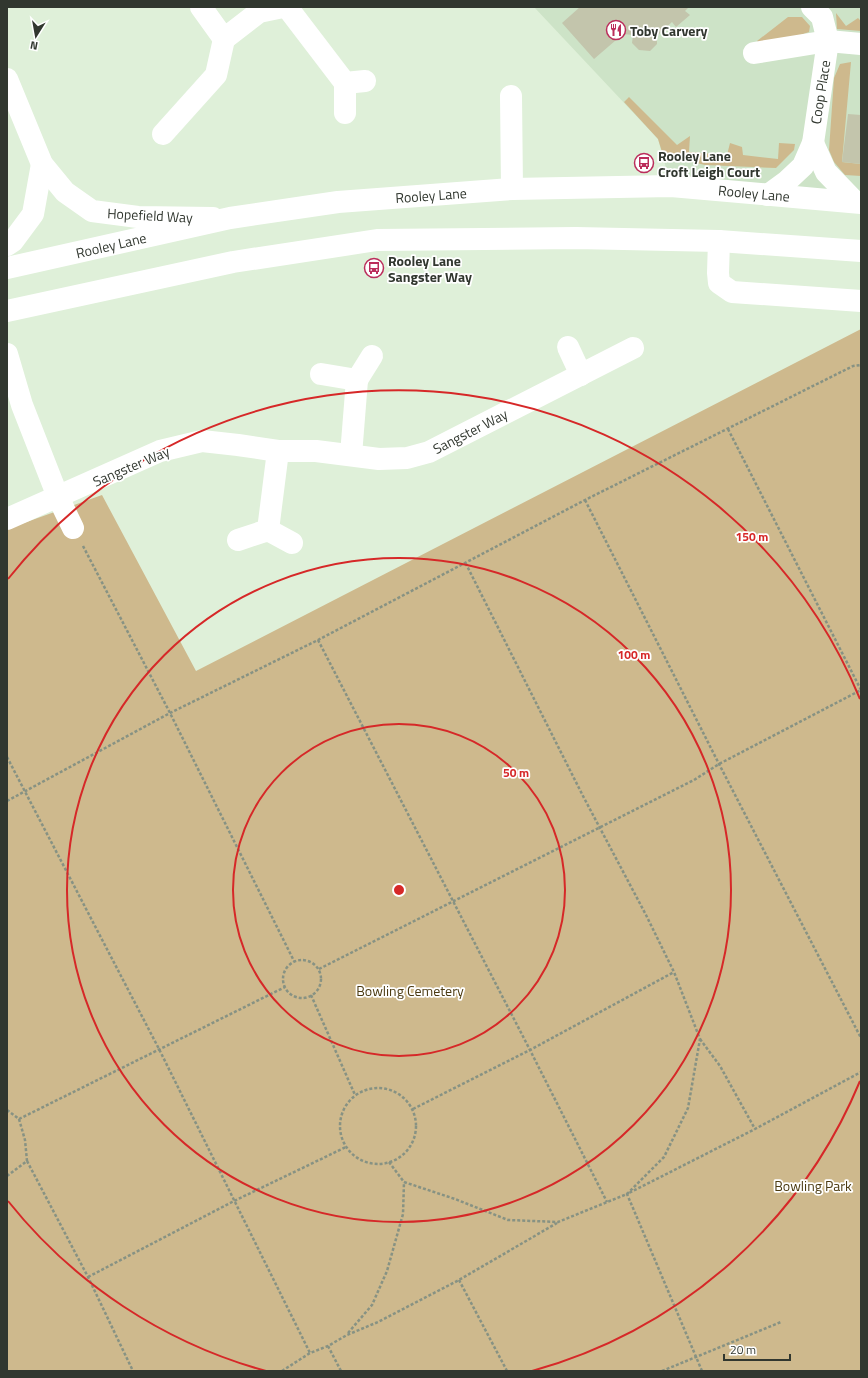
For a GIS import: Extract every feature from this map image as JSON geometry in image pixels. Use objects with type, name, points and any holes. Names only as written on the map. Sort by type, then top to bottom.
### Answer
[{"type":"main road","points":[[201,7],[224,39]]},
{"type":"main road","points":[[163,134],[216,75],[224,39],[259,12],[283,7]]},
{"type":"main road","points":[[286,7],[355,82],[345,113]]},
{"type":"main road","name":"Coop Place","points":[[768,195],[788,181],[803,166],[813,143],[828,41],[818,10]]},
{"type":"main road","name":"Coop Place","points":[[754,53],[828,41],[861,44]]},
{"type":"main road","name":"Hopefield Way","points":[[7,80],[42,164],[65,192],[92,211],[138,216],[230,218]]},
{"type":"main road","points":[[510,96],[512,189]]},
{"type":"main road","name":"Coop Place","points":[[813,143],[826,172],[858,202]]},
{"type":"main road","points":[[7,245],[13,240],[33,214],[42,164]]},
{"type":"main road","name":"Rooley Lane","points":[[7,268],[230,218],[338,202],[512,189],[671,186],[858,202]]},
{"type":"main road","points":[[7,311],[233,262],[377,240],[576,238],[719,241],[861,252]]},
{"type":"main road","points":[[719,241],[719,283],[732,292],[861,301]]},
{"type":"main road","points":[[568,347],[581,375]]},
{"type":"main road","name":"Sangster Way","points":[[7,520],[160,451],[202,442],[278,450],[316,451],[379,459],[407,458],[429,452],[633,348]]},
{"type":"main road","points":[[7,354],[22,405],[58,497],[73,528]]},
{"type":"main road","points":[[351,455],[357,380],[372,356]]},
{"type":"main road","points":[[322,374],[357,380]]},
{"type":"main road","points":[[268,530],[278,450]]},
{"type":"main road","points":[[238,540],[268,530],[292,543]]},
{"type":"path","points":[[7,801],[170,713],[318,640],[585,500],[853,366],[861,365]]},
{"type":"path","points":[[319,969],[694,780],[719,764],[861,690],[728,429]]},
{"type":"path","points":[[585,500],[719,764],[861,1038]]},
{"type":"path","points":[[73,528],[170,713],[294,961]]},
{"type":"path","points":[[465,562],[600,828],[646,915],[674,972],[700,1039],[720,1066],[755,1129]]},
{"type":"path","points":[[318,640],[607,1202]]},
{"type":"path","points":[[7,757],[159,1049],[310,1353]]},
{"type":"path","points":[[305,960],[315,965],[319,969],[321,981],[319,987],[311,996],[293,996],[285,987],[283,975],[285,970],[294,961],[305,960]]},
{"type":"path","points":[[412,1109],[530,1050],[674,972]]},
{"type":"path","points":[[19,1119],[285,987]]},
{"type":"path","points":[[311,996],[355,1095]]},
{"type":"path","points":[[627,1194],[664,1157],[688,1108],[700,1039]]},
{"type":"path","points":[[282,1371],[310,1353],[378,1322],[459,1280],[558,1222],[627,1194],[755,1129],[861,1072]]},
{"type":"path","points":[[376,1087],[387,1088],[398,1093],[406,1100],[412,1109],[416,1122],[415,1135],[410,1147],[401,1156],[389,1162],[377,1164],[365,1162],[354,1156],[346,1147],[341,1136],[339,1125],[342,1113],[347,1103],[355,1095],[365,1089],[376,1087]]},
{"type":"path","points":[[7,1110],[19,1119],[25,1140],[27,1161],[88,1277],[133,1371]]},
{"type":"path","points":[[88,1277],[234,1201],[346,1147]]},
{"type":"path","points":[[7,1176],[27,1161]]},
{"type":"path","points":[[389,1162],[404,1182],[455,1199],[508,1220],[558,1222]]},
{"type":"path","points":[[347,1335],[372,1305],[387,1271],[403,1214],[404,1182]]},
{"type":"path","points":[[627,1194],[702,1371]]},
{"type":"path","points":[[459,1280],[507,1371]]},
{"type":"path","points":[[662,1371],[780,1322]]},
{"type":"path","points":[[328,1346],[341,1371]]},
{"type":"shaded area","points":[[534,7],[861,7],[861,203],[671,186],[658,139]]},
{"type":"green space","points":[[836,13],[846,26],[858,18],[861,21],[861,31],[837,29]]},
{"type":"green space","points":[[788,17],[802,17],[810,26],[809,32],[795,37],[760,45],[757,41]]},
{"type":"green space","points":[[851,62],[842,162],[861,164],[861,176],[845,175],[834,162],[829,150],[834,78],[840,64]]},
{"type":"green space","points":[[629,97],[677,145],[690,136],[689,152],[727,155],[730,143],[742,147],[743,155],[778,159],[779,143],[795,144],[794,150],[776,168],[705,165],[663,155],[658,139],[624,102]]},
{"type":"green space","name":"Bowling Cemetery","points":[[861,329],[861,1371],[7,1371],[7,529],[102,495],[196,671]]},
{"type":"building","name":"Toby Carvery","points":[[580,7],[689,7],[685,11],[690,15],[676,27],[672,22],[657,36],[657,44],[650,51],[639,50],[632,43],[633,35],[623,34],[594,59],[562,23]]},
{"type":"building","points":[[848,114],[861,115],[861,164],[842,162]]},
{"type":"place","name":"Toby Carvery","points":[[616,30]]},
{"type":"place","name":"Rooley Lane Croft Leigh Court","points":[[644,163]]},
{"type":"place","name":"Rooley Lane Sangster Way","points":[[374,268]]},
{"type":"park label","name":"Bowling Park","points":[[813,1185]]}]
